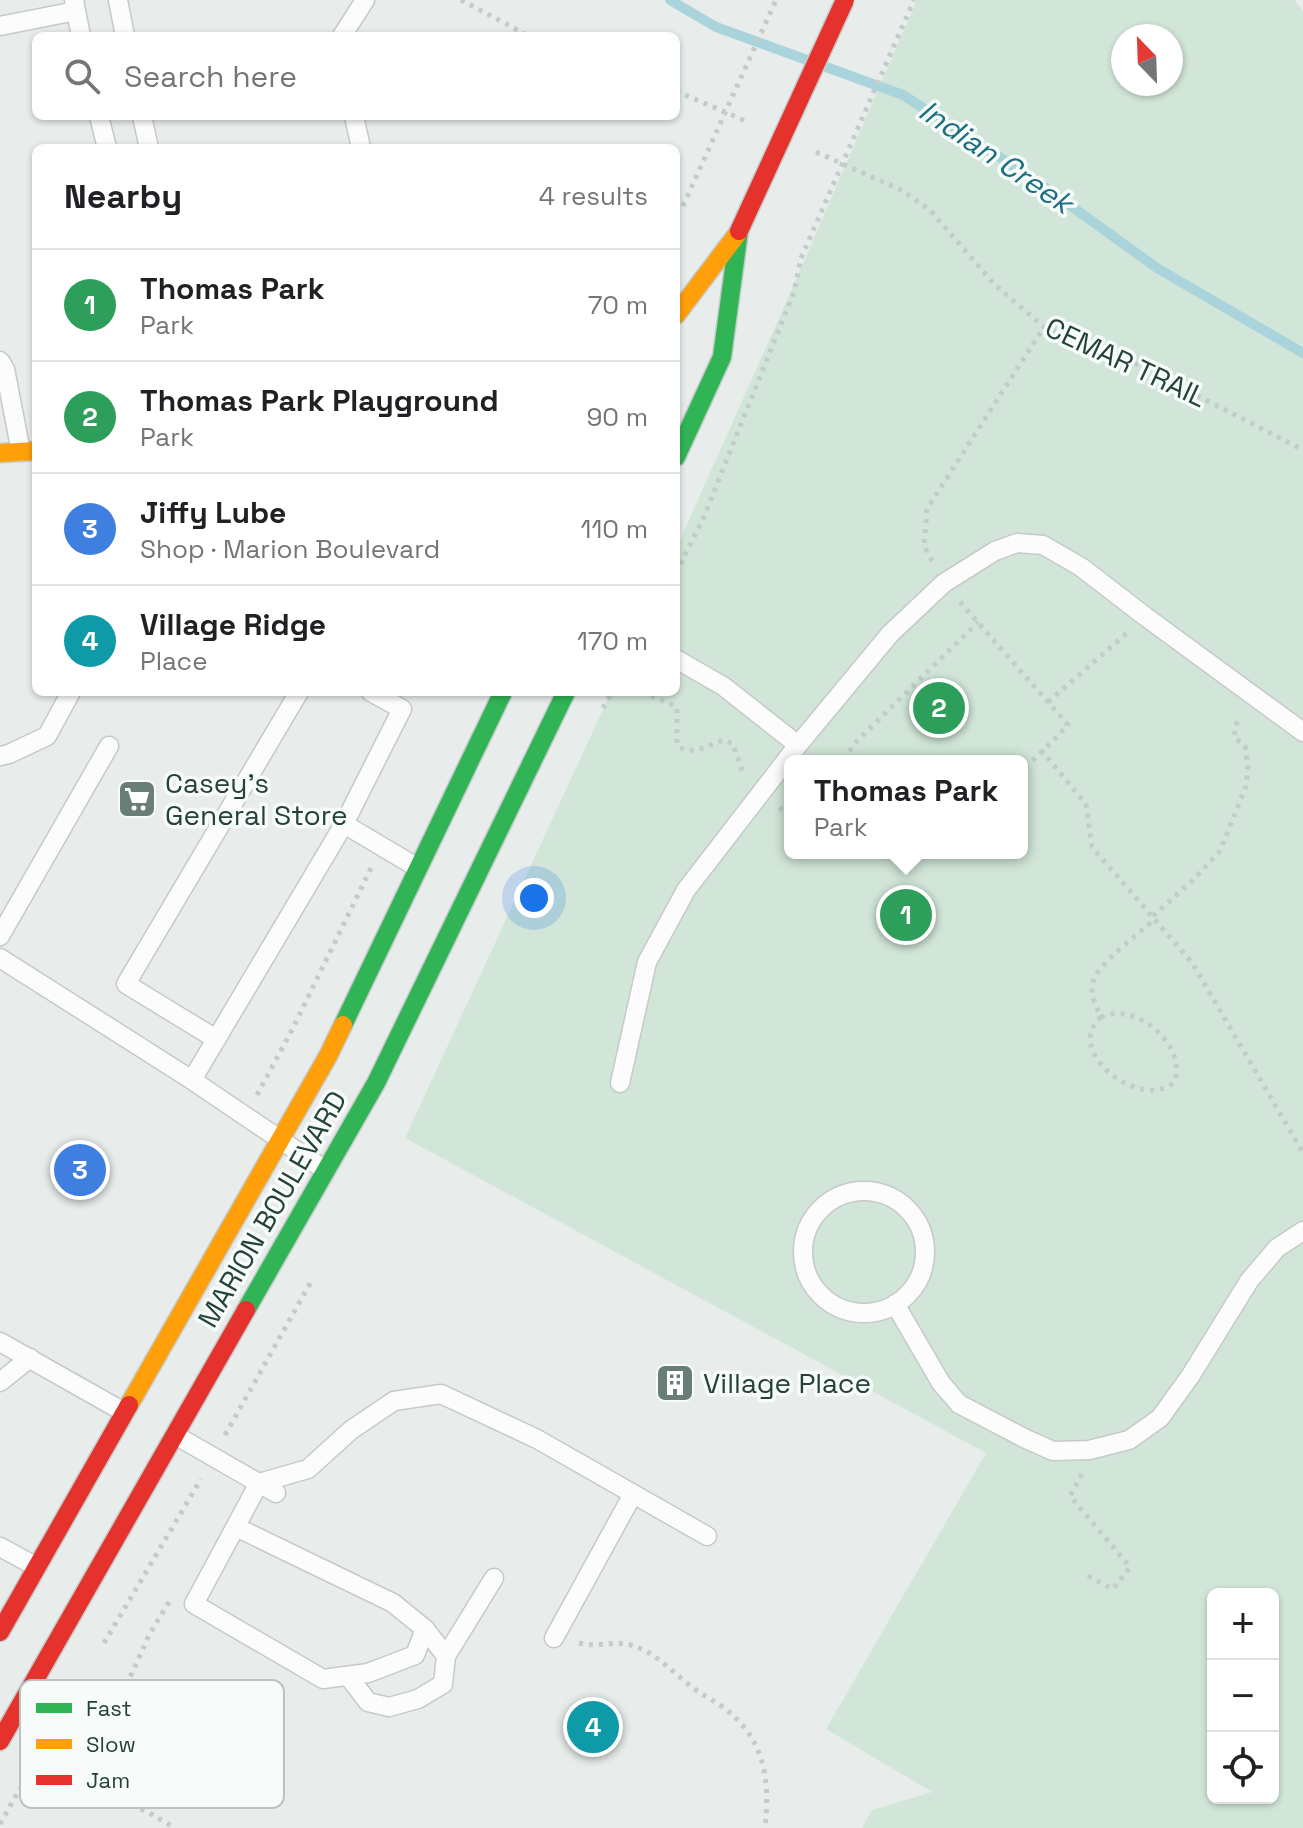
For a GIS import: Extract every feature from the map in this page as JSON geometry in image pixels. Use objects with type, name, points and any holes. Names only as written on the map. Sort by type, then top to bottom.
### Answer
[{"type":"main road","points":[[680,310],[739,231],[845,0]]},
{"type":"main road","points":[[680,448],[722,357],[739,231]]},
{"type":"main road","points":[[0,453],[29,452]]},
{"type":"main road","name":"MARION BOULEVARD","points":[[0,1632],[328,1056],[501,696]]},
{"type":"main road","name":"MARION BOULEVARD","points":[[35,1680],[376,1083],[564,696]]},
{"type":"main road","name":"MARION BOULEVARD","points":[[0,1741],[20,1706]]},
{"type":"lane","points":[[118,0],[124,32]]},
{"type":"lane","points":[[345,32],[365,0]]},
{"type":"lane","points":[[0,26],[75,6],[80,32]]},
{"type":"lane","points":[[100,120],[106,144]]},
{"type":"lane","points":[[143,120],[148,144]]},
{"type":"lane","points":[[355,120],[360,144]]},
{"type":"lane","points":[[0,361],[29,452]]},
{"type":"lane","points":[[790,755],[890,634],[944,583],[995,551],[1017,543],[1043,545],[1081,567],[1303,732]]},
{"type":"lane","points":[[680,661],[723,686],[798,745]]},
{"type":"lane","points":[[0,756],[47,736],[69,696]]},
{"type":"lane","points":[[216,1039],[126,984],[297,696]]},
{"type":"lane","points":[[192,1080],[344,824],[402,709],[378,696]]},
{"type":"lane","points":[[0,936],[109,746]]},
{"type":"lane","points":[[620,1083],[647,962],[686,890],[784,763]]},
{"type":"lane","points":[[344,824],[418,868]]},
{"type":"lane","points":[[0,958],[192,1080],[326,1171]]},
{"type":"lane","points":[[869,1191],[888,1196],[904,1206],[916,1221],[923,1238],[925,1257],[920,1276],[910,1292],[895,1304],[875,1312],[854,1313],[834,1306],[812,1284],[802,1254],[805,1233],[815,1215],[831,1201],[850,1192],[869,1191]]},
{"type":"lane","points":[[895,1304],[941,1383],[959,1404],[1053,1451],[1097,1449],[1129,1440],[1160,1418],[1191,1375],[1249,1281],[1277,1248],[1303,1231]]},
{"type":"lane","points":[[0,1342],[124,1412]]},
{"type":"lane","points":[[0,1382],[30,1358]]},
{"type":"lane","points":[[425,1629],[415,1655],[368,1673],[323,1679],[194,1604],[259,1483],[308,1469],[351,1430],[394,1401],[441,1394],[537,1439],[707,1536]]},
{"type":"lane","points":[[175,1435],[276,1493]]},
{"type":"lane","points":[[556,1633],[633,1494]]},
{"type":"lane","points":[[236,1527],[393,1603],[425,1629],[446,1656]]},
{"type":"lane","points":[[0,1547],[37,1567]]},
{"type":"lane","points":[[348,1676],[368,1702],[389,1707],[418,1699],[443,1684],[446,1656],[494,1578]]},
{"type":"path","points":[[461,0],[521,32]]},
{"type":"path","points":[[683,206],[776,0]]},
{"type":"path","points":[[680,565],[703,519],[783,321],[794,292],[801,258],[914,0]]},
{"type":"path","points":[[680,93],[758,126]]},
{"type":"path","name":"CEMAR TRAIL","points":[[813,150],[901,190],[930,210],[995,285],[1044,327],[1119,355],[1303,450]]},
{"type":"path","points":[[1028,766],[1068,725],[944,583],[924,546],[927,509],[1044,327]]},
{"type":"path","points":[[1048,702],[1146,617]]},
{"type":"path","points":[[849,755],[854,744],[978,622]]},
{"type":"path","points":[[1101,1017],[1093,1001],[1093,979],[1107,961],[1193,880],[1220,851],[1226,838],[1246,786],[1248,766],[1245,746],[1234,737],[1243,688]]},
{"type":"path","points":[[651,696],[677,707],[677,745],[683,750],[690,751],[724,740],[733,744],[745,784],[758,797]]},
{"type":"path","points":[[1041,750],[1086,804],[1092,847],[1193,964],[1303,1153]]},
{"type":"path","points":[[1116,1012],[1134,1015],[1156,1030],[1175,1060],[1176,1076],[1173,1082],[1168,1087],[1148,1091],[1127,1085],[1107,1071],[1092,1046],[1090,1036],[1092,1027],[1101,1017],[1116,1012]]},
{"type":"path","points":[[1086,1575],[1113,1589],[1130,1567],[1070,1496],[1097,1449]]},
{"type":"path","points":[[129,1680],[149,1635],[175,1593],[194,1604]]},
{"type":"path","points":[[556,1633],[580,1644],[626,1644],[646,1651],[665,1663],[702,1696],[727,1710],[747,1729],[759,1752],[767,1779],[765,1828]]},
{"type":"path","points":[[138,1808],[175,1828]]},
{"type":"green space","points":[[917,0],[1295,0],[1303,12],[1303,1828],[862,1828],[872,1810],[932,1792],[826,1729],[986,1453],[405,1138],[609,696],[680,696],[680,540]]},
{"type":"waterway","name":"Indian Creek","points":[[670,0],[716,27],[807,60]]},
{"type":"waterway","name":"Indian Creek","points":[[826,67],[903,95],[1035,180],[1157,268],[1303,353]]},
{"type":"traffic: fast","points":[[680,448],[722,357],[739,231]]},
{"type":"traffic: fast","points":[[343,1025],[501,696]]},
{"type":"traffic: fast","points":[[246,1310],[376,1083],[564,696]]},
{"type":"traffic: slow","points":[[680,310],[738,233]]},
{"type":"traffic: slow","points":[[0,453],[32,451]]},
{"type":"traffic: slow","points":[[129,1405],[343,1025]]},
{"type":"traffic: jam","points":[[739,231],[845,0]]},
{"type":"traffic: jam","points":[[35,1680],[246,1310]]},
{"type":"traffic: jam","points":[[0,1632],[129,1405]]},
{"type":"traffic: jam","points":[[0,1741],[20,1706]]},
{"type":"place","name":"Thomas Park Playground","points":[[939,708]]},
{"type":"place","name":"Casey's General Store","points":[[137,799]]},
{"type":"place","name":"Thomas Park","points":[[906,915]]},
{"type":"place","name":"Jiffy Lube","points":[[80,1170]]},
{"type":"place","name":"Village Place","points":[[675,1383]]},
{"type":"place","name":"Village Ridge","points":[[593,1727]]}]
